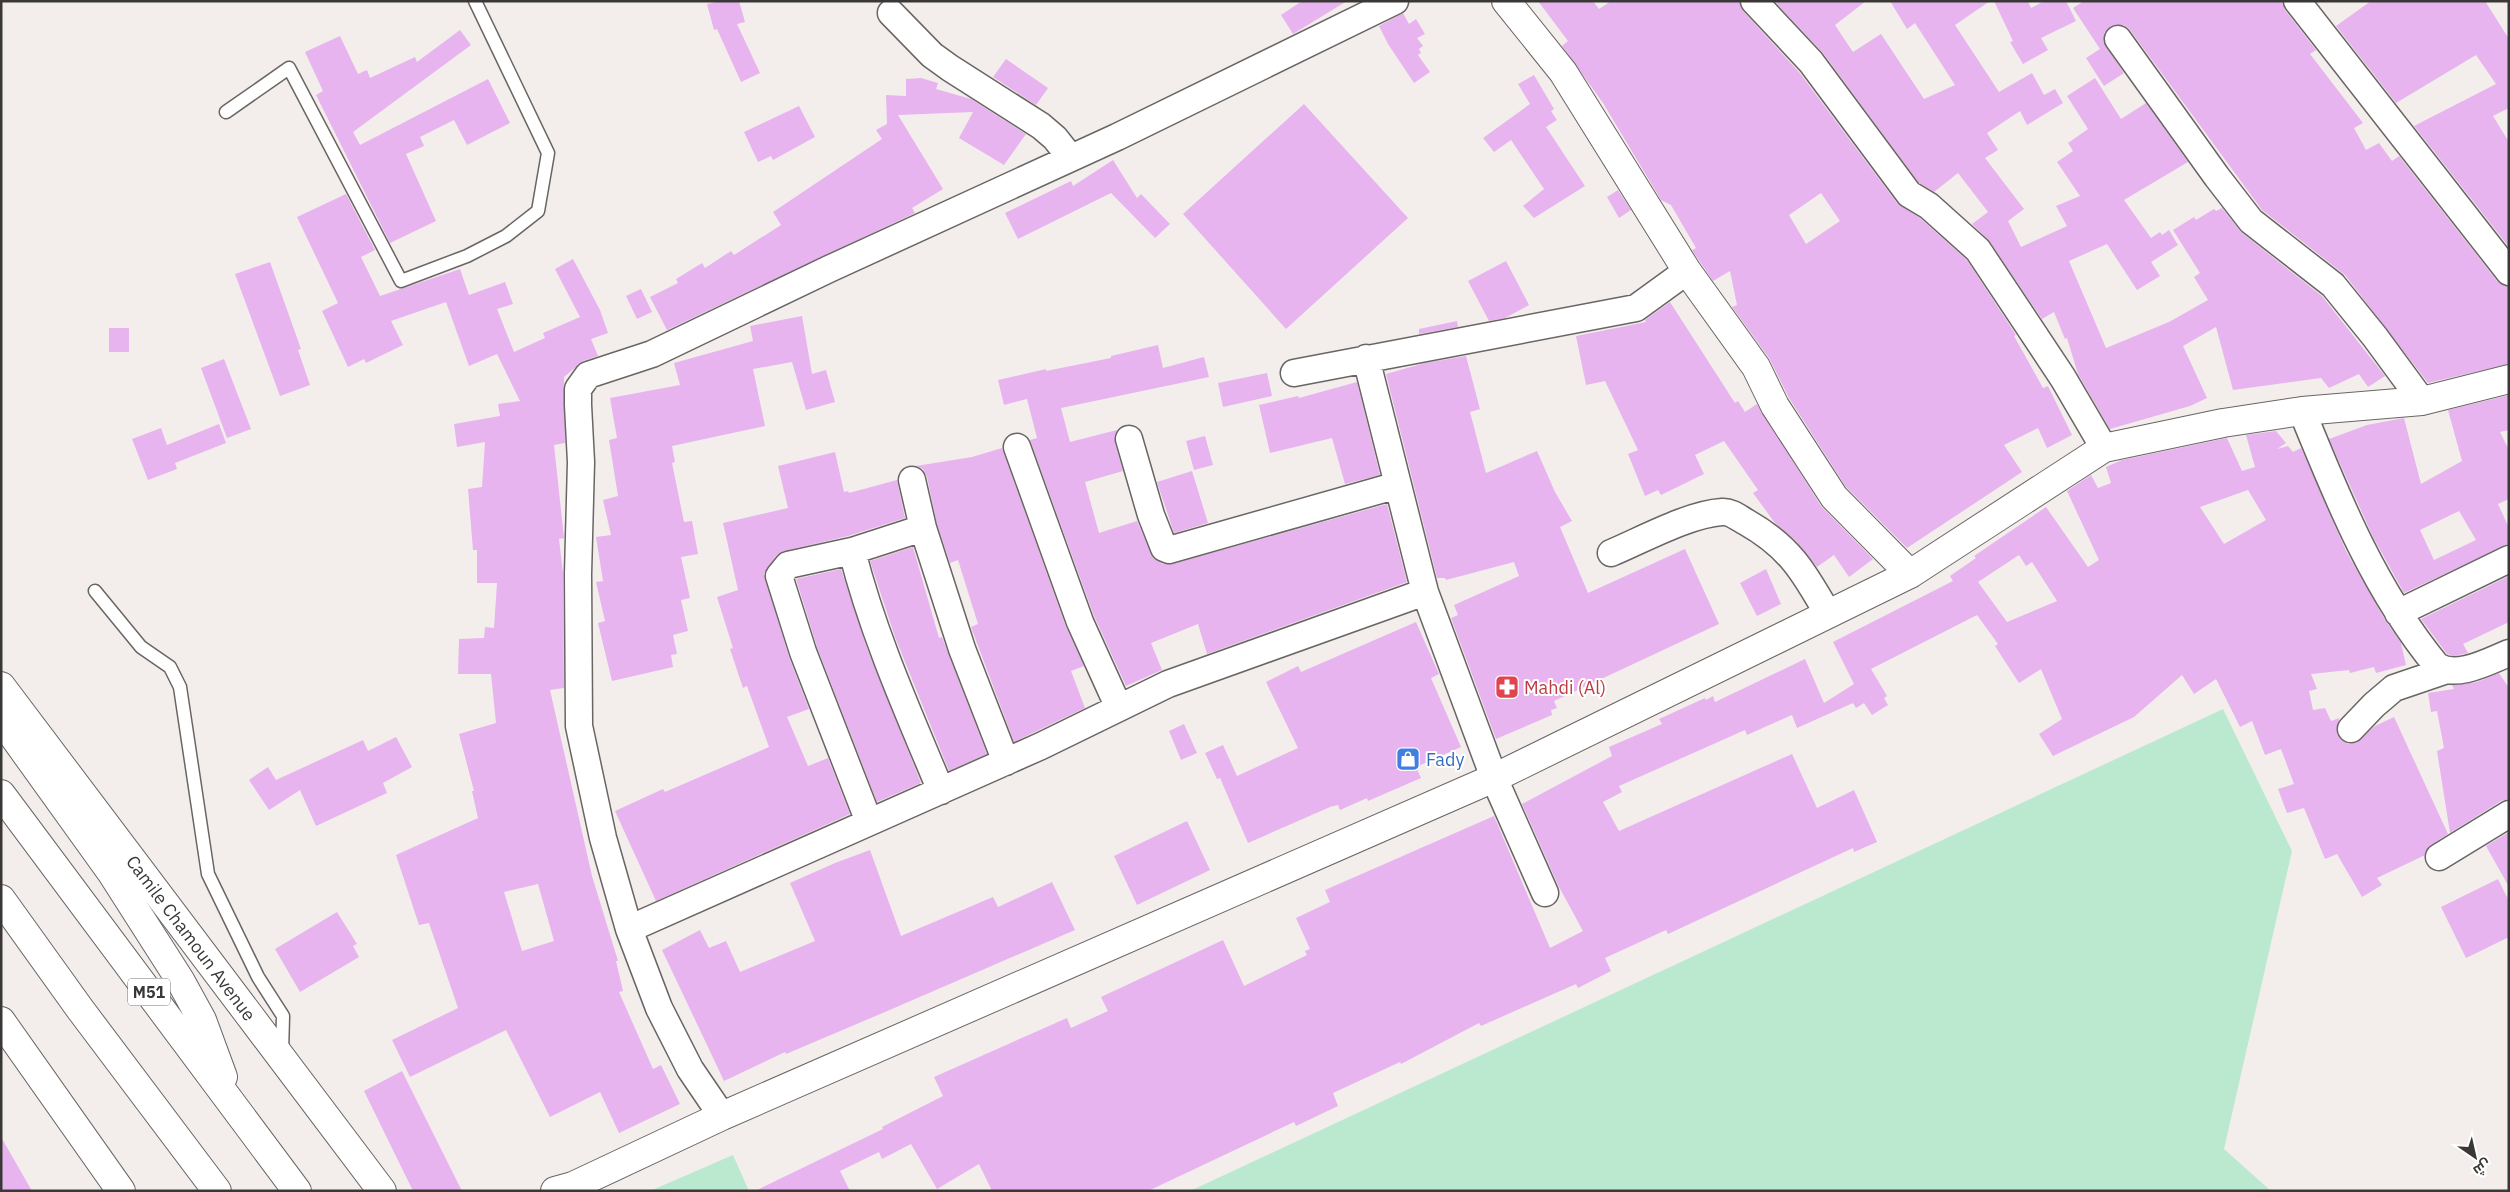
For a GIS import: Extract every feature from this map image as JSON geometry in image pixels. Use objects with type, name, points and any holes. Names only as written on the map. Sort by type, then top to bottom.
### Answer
[{"type":"main road","points":[[1506,1],[1563,72],[1687,271],[1756,367],[1775,406],[1834,497],[1910,574]]},
{"type":"main road","points":[[578,1187],[722,1116],[1494,778],[1910,574],[2104,448],[2223,423],[2302,412],[2422,401],[2509,379]]},
{"type":"main road","name":"Camile Chamoun Avenue","points":[[1,686],[382,1191]]},
{"type":"main road","points":[[1,718],[111,872],[180,980],[202,1020],[231,1100]]},
{"type":"main road","name":"M51","points":[[1,794],[297,1191]]},
{"type":"main road","points":[[1,899],[80,1009],[217,1191]]},
{"type":"main road","points":[[1,1021],[121,1191]]},
{"type":"street","points":[[722,1116],[690,1069],[659,1008],[629,929],[603,838],[579,726],[578,574],[581,462],[578,388],[588,375],[598,370],[652,354],[1116,137],[1395,1]]},
{"type":"street","points":[[1754,1],[1811,62],[1909,194],[1929,206],[1978,250],[2063,378],[2104,448]]},
{"type":"street","points":[[2300,2],[2509,272]]},
{"type":"street","points":[[891,13],[932,55],[1041,126],[1055,138],[1070,157]]},
{"type":"street","points":[[2118,39],[2251,221],[2333,285],[2375,337],[2422,401]]},
{"type":"street","points":[[1294,373],[1636,308],[1687,271]]},
{"type":"street","points":[[1366,358],[1425,592],[1494,778],[1545,893]]},
{"type":"street","points":[[2302,412],[2343,512],[2398,613],[2433,661],[2444,670]]},
{"type":"street","points":[[1129,439],[1151,515],[1164,548],[1169,550],[1398,485]]},
{"type":"street","points":[[1017,447],[1080,622],[1119,708]]},
{"type":"street","points":[[912,480],[923,528],[962,649],[1006,762]]},
{"type":"street","points":[[1611,553],[1688,521],[1724,512],[1754,526],[1782,546],[1802,570],[1828,614]]},
{"type":"street","points":[[869,822],[803,652],[779,576],[788,565],[852,551],[923,528]]},
{"type":"street","points":[[852,551],[858,578],[898,688],[941,790]]},
{"type":"street","points":[[2398,613],[2509,559]]},
{"type":"street","points":[[629,929],[1006,762],[1168,684],[1425,592]]},
{"type":"street","points":[[2351,730],[2374,705],[2394,688],[2444,670],[2465,668],[2509,653]]},
{"type":"street","points":[[2439,857],[2509,814]]},
{"type":"lane","points":[[226,112],[289,68],[401,281],[467,256],[506,236],[538,211],[548,154],[476,1]]},
{"type":"lane","points":[[95,591],[141,648],[170,667],[180,687],[208,874],[258,976],[283,1016],[281,1058]]},
{"type":"green space","points":[[2223,709],[2292,851],[2224,1149],[2271,1191],[1190,1191]]},
{"type":"green space","points":[[733,1155],[749,1191],[650,1191]]},
{"type":"building","points":[[721,1],[739,1],[745,22],[737,24],[760,73],[741,82],[717,29],[714,30],[707,4]]},
{"type":"building","points":[[1302,1],[1347,1],[1293,34],[1281,15]]},
{"type":"building","points":[[1538,1],[1593,1],[1599,9],[1611,1],[1739,1],[1743,11],[1799,72],[1897,203],[1920,218],[1967,260],[2016,335],[2014,336],[2043,388],[2048,386],[2072,435],[2047,448],[2038,428],[2004,445],[2022,472],[1907,548],[1846,487],[1789,398],[1769,358],[1732,307],[1737,305],[1730,271],[1713,281],[1692,250],[1696,248],[1671,205],[1661,200],[1603,103],[1562,46],[1568,41]],"holes":[[[1821,193],[1840,221],[1806,244],[1789,215]]]},
{"type":"building","points":[[1778,1],[1866,1],[1835,25],[1853,52],[1881,34],[1924,99],[1955,85],[1915,23],[1907,29],[1890,1],[1990,1],[1955,25],[1999,92],[2032,73],[2044,95],[2055,89],[2063,103],[2027,125],[2020,111],[1987,133],[1998,150],[1985,158],[2024,209],[2008,221],[2021,247],[2067,226],[2056,206],[2080,196],[2057,162],[2073,151],[2068,143],[2088,129],[2067,96],[2095,78],[2121,119],[2146,103],[2188,162],[2124,200],[2151,238],[2160,232],[2162,235],[2169,230],[2178,245],[2151,262],[2160,276],[2137,290],[2107,244],[2069,261],[2106,348],[2169,322],[2208,300],[2194,277],[2200,273],[2173,230],[2194,217],[2196,220],[2214,209],[2216,211],[2222,208],[2242,233],[2322,296],[2385,376],[2368,387],[2359,374],[2329,388],[2321,378],[2233,390],[2216,327],[2183,346],[2207,398],[2190,406],[2110,429],[2078,374],[2067,338],[2065,339],[2054,312],[2042,319],[1990,242],[1972,224],[1988,212],[1958,173],[1934,192],[1919,183],[1823,53],[1776,3]]},
{"type":"building","points":[[1994,1],[2028,1],[2031,8],[2044,1],[2066,1],[2076,21],[2041,38],[2048,50],[2023,64],[2010,42],[2013,41]]},
{"type":"building","points":[[2084,1],[2282,1],[2285,10],[2316,50],[2310,54],[2363,123],[2354,128],[2366,150],[2379,143],[2392,161],[2399,156],[2497,281],[2509,287],[2509,364],[2428,383],[2345,275],[2262,210],[2130,30],[2124,25],[2110,27],[2104,33],[2106,47],[2124,73],[2104,86],[2086,58],[2100,49],[2073,8]]},
{"type":"building","points":[[2371,1],[2485,1],[2509,39],[2509,108],[2493,116],[2509,142],[2509,247],[2414,126],[2496,84],[2476,55],[2396,103],[2336,26]]},
{"type":"building","points":[[1403,13],[1409,24],[1416,19],[1425,34],[1417,38],[1423,46],[1419,49],[1421,53],[1418,55],[1430,72],[1414,83],[1388,44],[1379,26]]},
{"type":"building","points":[[460,30],[471,45],[353,132],[360,145],[488,79],[510,123],[467,145],[454,120],[420,137],[424,146],[406,154],[436,221],[390,243],[316,95],[323,91],[305,52],[340,36],[358,74],[367,70],[370,78],[415,57],[417,62]]},
{"type":"building","points":[[1006,59],[1048,88],[1036,105],[993,77]]},
{"type":"building","points":[[1534,75],[1554,109],[1551,111],[1557,120],[1546,127],[1585,186],[1534,218],[1523,206],[1544,189],[1511,140],[1494,152],[1483,138],[1530,104],[1518,84]]},
{"type":"building","points":[[921,78],[938,83],[936,89],[971,99],[1026,134],[1004,165],[959,138],[973,112],[898,115],[943,189],[912,208],[915,213],[667,330],[650,297],[678,283],[676,279],[702,263],[705,268],[731,251],[734,255],[781,225],[773,212],[882,139],[876,130],[887,124],[886,95],[906,96],[906,79]]},
{"type":"building","points":[[1304,104],[1408,218],[1286,329],[1183,214]]},
{"type":"building","points":[[799,106],[815,137],[773,160],[771,156],[758,162],[744,132]]},
{"type":"building","points":[[1113,160],[1137,198],[1141,194],[1170,224],[1155,238],[1111,193],[1018,239],[1005,213],[1071,181],[1073,186]]},
{"type":"building","points":[[1618,190],[1631,210],[1619,218],[1607,197]]},
{"type":"building","points":[[346,194],[375,250],[361,257],[380,296],[460,269],[469,295],[505,282],[513,304],[497,309],[514,352],[545,338],[543,333],[580,317],[555,269],[573,259],[600,310],[608,333],[591,339],[598,356],[583,361],[564,377],[565,443],[554,445],[564,538],[559,539],[563,573],[564,688],[550,690],[592,876],[618,961],[616,961],[623,991],[619,992],[653,1069],[661,1065],[680,1104],[619,1133],[600,1092],[550,1117],[506,1030],[410,1077],[392,1040],[458,1008],[429,923],[419,925],[396,855],[478,818],[472,791],[474,791],[459,734],[496,723],[491,674],[458,674],[459,639],[484,638],[485,627],[494,628],[497,583],[477,583],[477,550],[473,550],[468,489],[482,487],[485,442],[457,447],[454,424],[500,416],[498,404],[520,401],[497,354],[469,366],[446,302],[391,321],[403,345],[366,363],[364,359],[348,367],[322,311],[338,303],[297,217]],"holes":[[[538,884],[554,941],[522,951],[504,892]]]},
{"type":"building","points":[[1506,261],[1529,305],[1505,318],[1489,321],[1468,281]]},
{"type":"building","points":[[270,262],[301,349],[298,350],[310,385],[280,396],[235,274]]},
{"type":"building","points":[[641,289],[652,312],[637,319],[626,296]]},
{"type":"building","points":[[1670,302],[1735,403],[1738,401],[1745,412],[1757,404],[1821,506],[1873,559],[1849,577],[1834,555],[1817,567],[1796,541],[1775,523],[1753,493],[1758,490],[1724,441],[1695,455],[1704,474],[1661,495],[1658,490],[1645,496],[1628,454],[1638,450],[1605,381],[1586,385],[1576,336],[1646,322],[1645,320]]},
{"type":"building","points":[[802,316],[812,374],[826,370],[835,402],[806,410],[792,362],[753,369],[765,426],[672,446],[675,462],[672,463],[684,522],[692,521],[698,554],[681,557],[690,598],[681,600],[688,631],[673,635],[677,654],[671,655],[673,667],[612,681],[598,623],[605,621],[596,582],[603,581],[596,537],[611,535],[603,500],[618,496],[609,440],[617,438],[610,398],[680,385],[674,363],[753,341],[750,326]]},
{"type":"building","points":[[1457,321],[1458,327],[1419,334],[1419,329]]},
{"type":"building","points":[[109,328],[129,328],[129,352],[109,352]]},
{"type":"building","points":[[1158,345],[1163,368],[1204,357],[1209,377],[1061,408],[1070,442],[1117,430],[1115,443],[1123,471],[1085,482],[1099,533],[1137,521],[1153,558],[1163,564],[1172,564],[1387,504],[1407,582],[1207,654],[1198,624],[1151,643],[1162,670],[1126,686],[1094,616],[1030,440],[1037,438],[1027,399],[1004,405],[998,380],[1046,369],[1046,371],[1111,358],[1111,356]]},
{"type":"building","points":[[1466,356],[1480,409],[1470,412],[1486,473],[1537,451],[1555,492],[1572,521],[1560,527],[1588,593],[1685,549],[1719,624],[1554,701],[1557,708],[1551,710],[1552,715],[1496,739],[1451,618],[1458,615],[1454,605],[1519,576],[1514,562],[1446,580],[1445,578],[1437,578],[1386,374],[1425,363]]},
{"type":"building","points":[[224,359],[251,429],[227,438],[201,368]]},
{"type":"building","points":[[1267,373],[1272,396],[1223,407],[1218,383]]},
{"type":"building","points":[[1357,382],[1380,475],[1345,484],[1332,438],[1270,453],[1259,405],[1298,396],[1299,398]]},
{"type":"building","points":[[2509,395],[2509,430],[2500,432],[2509,450],[2509,499],[2498,504],[2509,528],[2509,544],[2404,593],[2373,537],[2329,439],[2367,425],[2404,418],[2421,484],[2462,461],[2448,410]],"holes":[[[2459,511],[2476,540],[2434,560],[2420,530]]]},
{"type":"building","points":[[219,424],[226,443],[175,463],[177,469],[148,480],[132,439],[161,428],[167,445]]},
{"type":"building","points":[[2276,431],[2286,443],[2277,449],[2288,446],[2293,452],[2301,448],[2346,551],[2385,620],[2401,643],[2406,665],[2376,673],[2374,667],[2350,673],[2349,670],[2311,674],[2317,689],[2309,691],[2313,710],[2325,708],[2331,721],[2339,718],[2337,734],[2341,740],[2348,744],[2356,743],[2375,726],[2394,717],[2448,834],[2431,845],[2425,855],[2377,878],[2382,885],[2362,897],[2337,854],[2325,859],[2304,808],[2287,813],[2278,789],[2294,784],[2281,749],[2265,755],[2252,721],[2240,727],[2216,679],[2194,694],[2182,675],[2134,717],[2053,756],[2039,734],[2062,719],[2041,669],[2019,683],[1995,646],[1998,644],[1977,615],[1871,669],[1887,696],[1884,698],[1888,705],[1872,715],[1864,703],[1856,708],[1853,703],[1797,728],[1792,715],[1747,735],[1745,730],[1619,786],[1622,792],[1603,802],[1619,831],[1792,754],[1817,808],[1854,790],[1877,842],[1854,852],[1853,848],[1668,934],[1666,930],[1605,958],[1611,971],[1578,988],[1576,984],[1481,1026],[1479,1023],[1401,1064],[1400,1062],[1333,1093],[1338,1106],[1296,1126],[1294,1122],[1148,1191],[992,1191],[979,1164],[937,1189],[911,1144],[882,1159],[879,1152],[840,1171],[850,1191],[755,1191],[883,1129],[882,1127],[943,1096],[934,1077],[1067,1018],[1071,1028],[1108,1011],[1101,997],[1223,940],[1244,986],[1307,955],[1305,951],[1310,949],[1296,918],[1330,902],[1325,890],[1494,816],[1550,948],[1583,931],[1558,885],[1522,804],[1612,756],[1609,747],[1662,724],[1659,719],[1705,698],[1706,700],[1713,696],[1715,702],[1805,659],[1824,703],[1854,684],[1833,642],[1953,581],[1950,576],[1976,558],[1974,556],[2046,507],[2088,567],[2099,560],[2067,491],[2091,475],[2098,488],[2111,483],[2106,467],[2122,460],[2227,438],[2242,471],[2255,467],[2246,435]],"holes":[[[2248,490],[2266,520],[2224,544],[2200,507]],[[2019,555],[2026,566],[2032,562],[2057,601],[2007,622],[1978,582]]]},
{"type":"building","points":[[1205,436],[1213,465],[1194,470],[1186,441]]},
{"type":"building","points":[[1002,448],[1066,627],[1084,666],[1071,671],[1085,708],[1014,742],[971,627],[978,624],[958,560],[950,563],[937,524],[927,477],[923,469],[916,466],[972,457]]},
{"type":"building","points":[[835,452],[844,492],[848,491],[849,493],[897,480],[905,518],[848,536],[784,551],[776,556],[764,574],[789,657],[809,709],[787,717],[808,766],[828,758],[850,814],[656,901],[615,811],[663,789],[665,792],[769,747],[747,686],[743,688],[730,649],[733,648],[717,597],[738,590],[723,523],[788,508],[778,466]]},
{"type":"building","points":[[1192,471],[1208,523],[1174,533],[1157,482]]},
{"type":"building","points":[[913,547],[939,638],[942,637],[987,754],[949,771],[895,637],[870,561]]},
{"type":"building","points":[[841,569],[867,648],[921,783],[877,802],[817,647],[796,579]]},
{"type":"building","points":[[1766,569],[1781,604],[1757,616],[1740,583]]},
{"type":"building","points":[[2509,576],[2509,622],[2463,644],[2468,653],[2454,656],[2447,654],[2421,619]]},
{"type":"building","points":[[1416,622],[1439,674],[1431,678],[1461,747],[1416,767],[1421,778],[1368,801],[1367,798],[1340,810],[1338,805],[1330,807],[1248,843],[1220,778],[1217,779],[1205,753],[1223,745],[1237,776],[1298,748],[1266,682],[1298,666],[1301,672]]},
{"type":"building","points":[[2499,673],[2509,688],[2509,799],[2501,801],[2450,833],[2437,751],[2444,748],[2437,711],[2431,712],[2428,693],[2454,689],[2452,685],[2477,682]]},
{"type":"building","points":[[1184,724],[1197,753],[1181,760],[1169,731]]},
{"type":"building","points":[[396,737],[412,767],[383,783],[387,793],[316,826],[300,790],[269,810],[249,780],[268,767],[276,780],[363,740],[368,751]]},
{"type":"building","points":[[1187,821],[1210,870],[1137,905],[1114,856]]},
{"type":"building","points":[[2509,832],[2509,887],[2486,846]]},
{"type":"building","points":[[870,850],[901,936],[993,897],[998,907],[1052,882],[1075,930],[786,1054],[785,1052],[724,1081],[662,950],[700,930],[709,948],[726,941],[740,972],[815,941],[790,883]]},
{"type":"building","points":[[2498,879],[2509,901],[2509,937],[2466,958],[2441,907]]},
{"type":"building","points":[[337,912],[357,944],[353,946],[359,957],[300,992],[275,949]]},
{"type":"building","points":[[402,1071],[462,1191],[413,1191],[364,1091]]},
{"type":"building","points":[[1,1137],[32,1191],[1,1191]]},
{"type":"place","name":"Mahdi (Al)","points":[[1507,687]]},
{"type":"place","name":"Fady","points":[[1408,759]]}]
